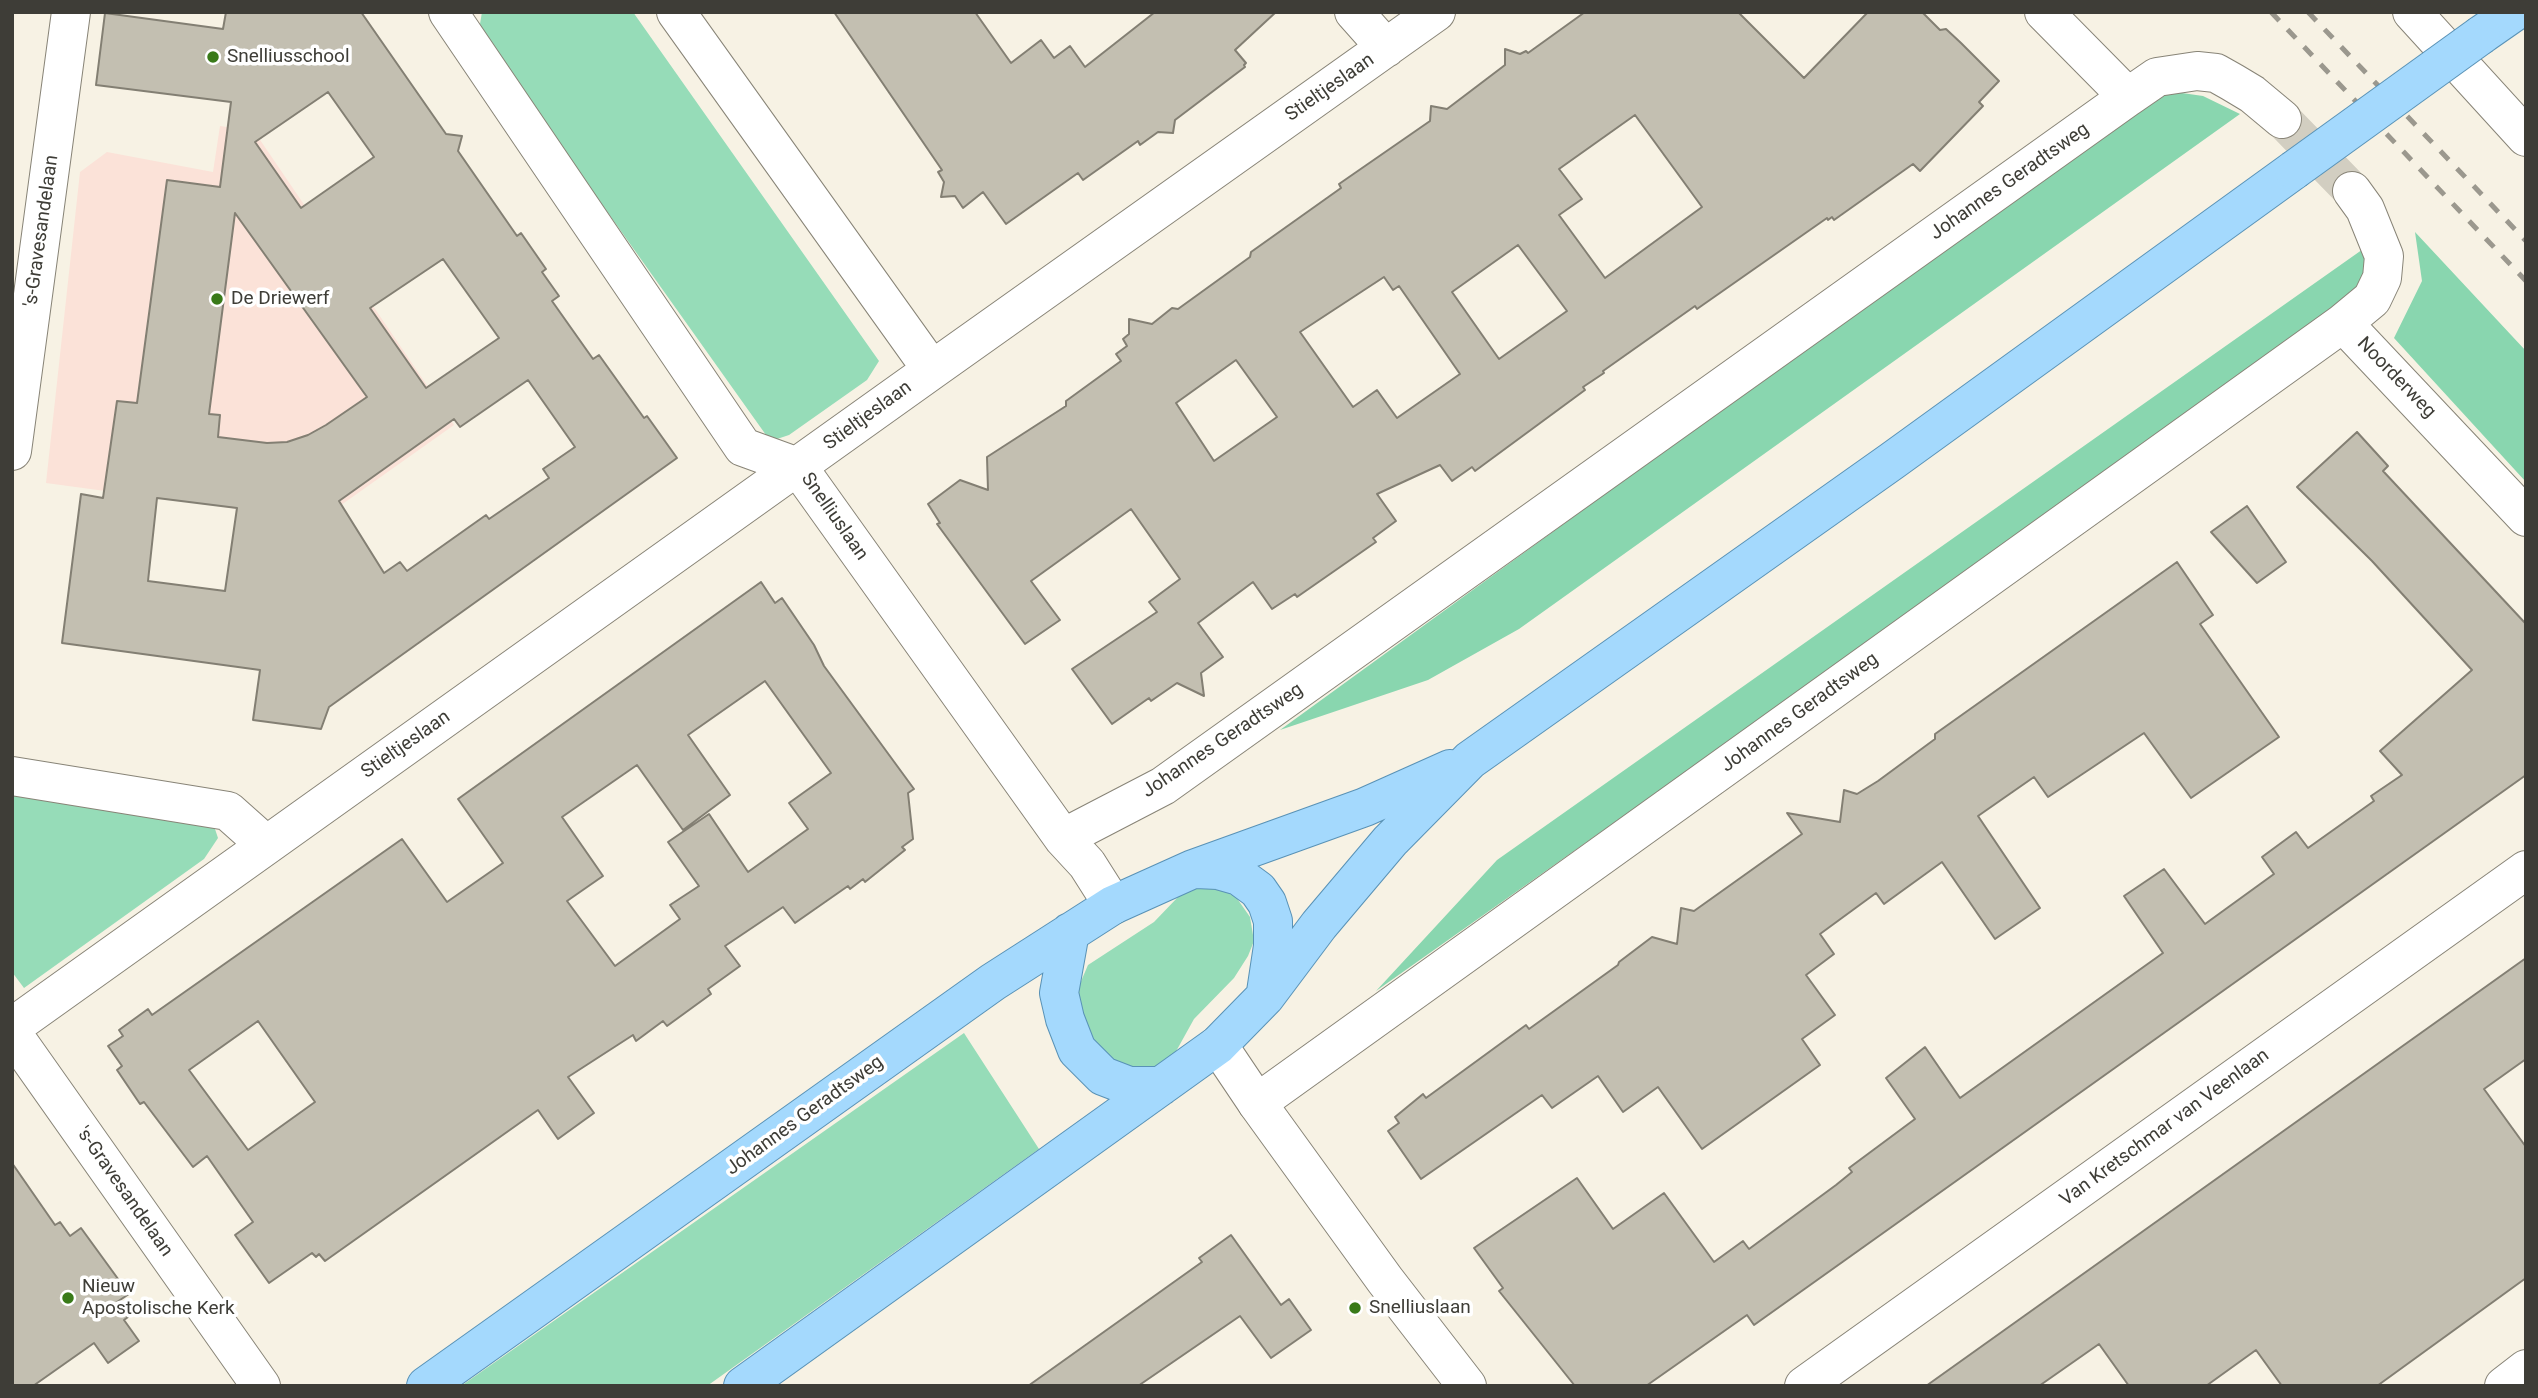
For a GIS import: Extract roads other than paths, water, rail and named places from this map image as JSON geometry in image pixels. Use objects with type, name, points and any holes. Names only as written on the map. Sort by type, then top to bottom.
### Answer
[{"type":"main road","name":"Johannes Geradtsweg","points":[[743,1386],[1218,1045],[1265,997],[1319,925],[1390,841],[1470,760],[1892,461],[2514,12]]},
{"type":"main road","name":"Johannes Geradtsweg","points":[[426,1386],[993,982],[1113,905],[1194,869],[1365,807],[1470,760]]},
{"type":"main road","points":[[1194,869],[1218,870],[1239,876],[1258,890],[1268,903],[1273,921],[1273,946],[1265,997]]},
{"type":"main road","points":[[1070,932],[1059,993],[1065,1019],[1077,1050],[1103,1076],[1129,1086],[1161,1086]]},
{"type":"street","name":"'s-Gravesandelaan","points":[[12,451],[71,12]]},
{"type":"street","name":"Snelliuslaan","points":[[448,12],[743,447],[798,467],[1063,838],[1087,864],[1113,905]]},
{"type":"street","points":[[676,12],[932,369]]},
{"type":"street","points":[[1354,12],[1386,48]]},
{"type":"street","name":"Stieltjeslaan","points":[[12,1027],[265,844],[1436,12]]},
{"type":"street","points":[[2044,12],[2128,97],[2157,76],[2197,71],[2216,73],[2252,94],[2282,119]]},
{"type":"street","points":[[2412,12],[2526,137]]},
{"type":"street","name":"Johannes Geradtsweg","points":[[1063,838],[1163,786],[2128,97]]},
{"type":"street","name":"Noorderweg","points":[[2352,191],[2365,209],[2384,256],[2382,278],[2372,299],[2343,323],[2526,517]]},
{"type":"street","name":"Johannes Geradtsweg","points":[[1257,1103],[2343,323]]},
{"type":"street","points":[[12,776],[228,811],[265,844]]},
{"type":"street","name":"Van Kretschmar van Veenlaan","points":[[1804,1386],[2526,870]]},
{"type":"street","name":"'s-Gravesandelaan","points":[[12,1033],[261,1386]]},
{"type":"street","points":[[1218,1045],[1385,1280],[1467,1386]]},
{"type":"street","points":[[2504,1386],[2526,1369]]},
{"type":"tunnel","points":[[2282,119],[2352,191]]},
{"type":"railway","points":[[2271,12],[2526,281]]},
{"type":"railway","points":[[2308,12],[2526,241]]},
{"type":"place","name":"Snelliusschool","points":[[213,57]]},
{"type":"place","name":"De Driewerf","points":[[217,299]]},
{"type":"place","name":"Nieuw Apostolische Kerk","points":[[68,1298]]},
{"type":"place","name":"Snelliuslaan","points":[[1355,1308]]}]
